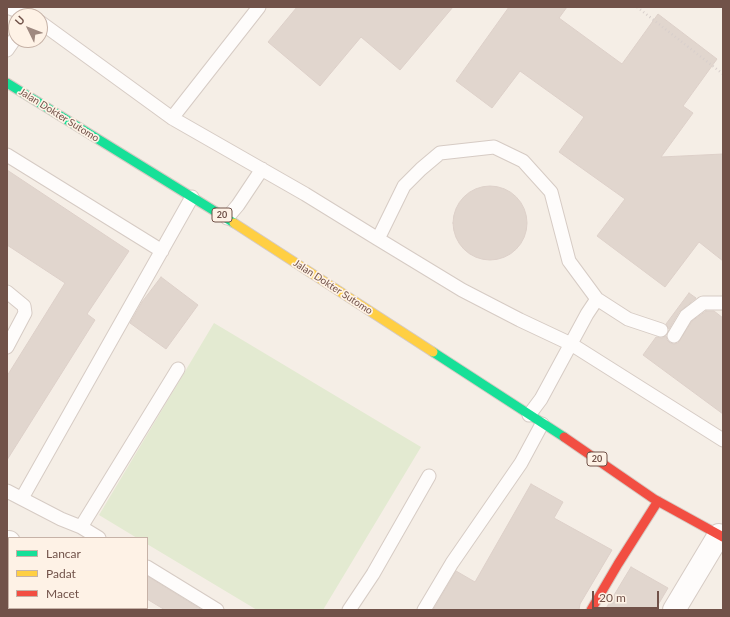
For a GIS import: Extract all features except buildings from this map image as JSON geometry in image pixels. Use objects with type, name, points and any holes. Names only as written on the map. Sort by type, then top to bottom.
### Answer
[{"type":"main road","name":"Jalan Dokter Sutomo","points":[[7,83],[190,201],[227,218],[537,422]]},
{"type":"main road","name":"Jalan Dokter Sutomo","points":[[656,500],[721,536]]},
{"type":"main road","points":[[591,610],[656,500]]},
{"type":"street","name":"Jalan Dokter Sutomo","points":[[7,89],[190,201],[438,365],[537,422],[653,501],[656,500]]},
{"type":"street","points":[[674,610],[721,536]]},
{"type":"lane","points":[[172,118],[259,7]]},
{"type":"lane","points":[[48,28],[172,118],[305,194],[462,290],[571,344],[723,440]]},
{"type":"lane","points":[[378,239],[404,186],[440,153],[494,147],[523,161],[551,192],[569,261],[597,299],[628,318],[661,330]]},
{"type":"lane","points":[[7,155],[162,250]]},
{"type":"lane","points":[[227,218],[238,205],[262,169]]},
{"type":"lane","points":[[22,498],[190,201]]},
{"type":"lane","points":[[7,292],[24,306],[25,313],[7,347]]},
{"type":"lane","points":[[424,610],[452,563],[521,464],[537,422],[541,399],[587,314],[597,299]]},
{"type":"lane","points":[[674,336],[686,316],[703,303],[723,303]]},
{"type":"lane","points":[[81,527],[178,369]]},
{"type":"lane","points":[[349,610],[373,574],[429,476]]},
{"type":"lane","points":[[7,491],[61,519],[81,527],[97,537]]},
{"type":"lane","points":[[148,568],[217,610]]},
{"type":"path","points":[[637,7],[723,74]]},
{"type":"green space","points":[[214,323],[421,447],[323,610],[257,610],[148,545],[148,537],[135,537],[99,515]]},
{"type":"traffic: fast","points":[[7,83],[234,223]]},
{"type":"traffic: fast","points":[[433,352],[564,437]]},
{"type":"traffic: slow","points":[[234,223],[433,352]]},
{"type":"traffic: jam","points":[[564,437],[654,499],[723,537]]},
{"type":"traffic: jam","points":[[591,610],[658,501]]}]
